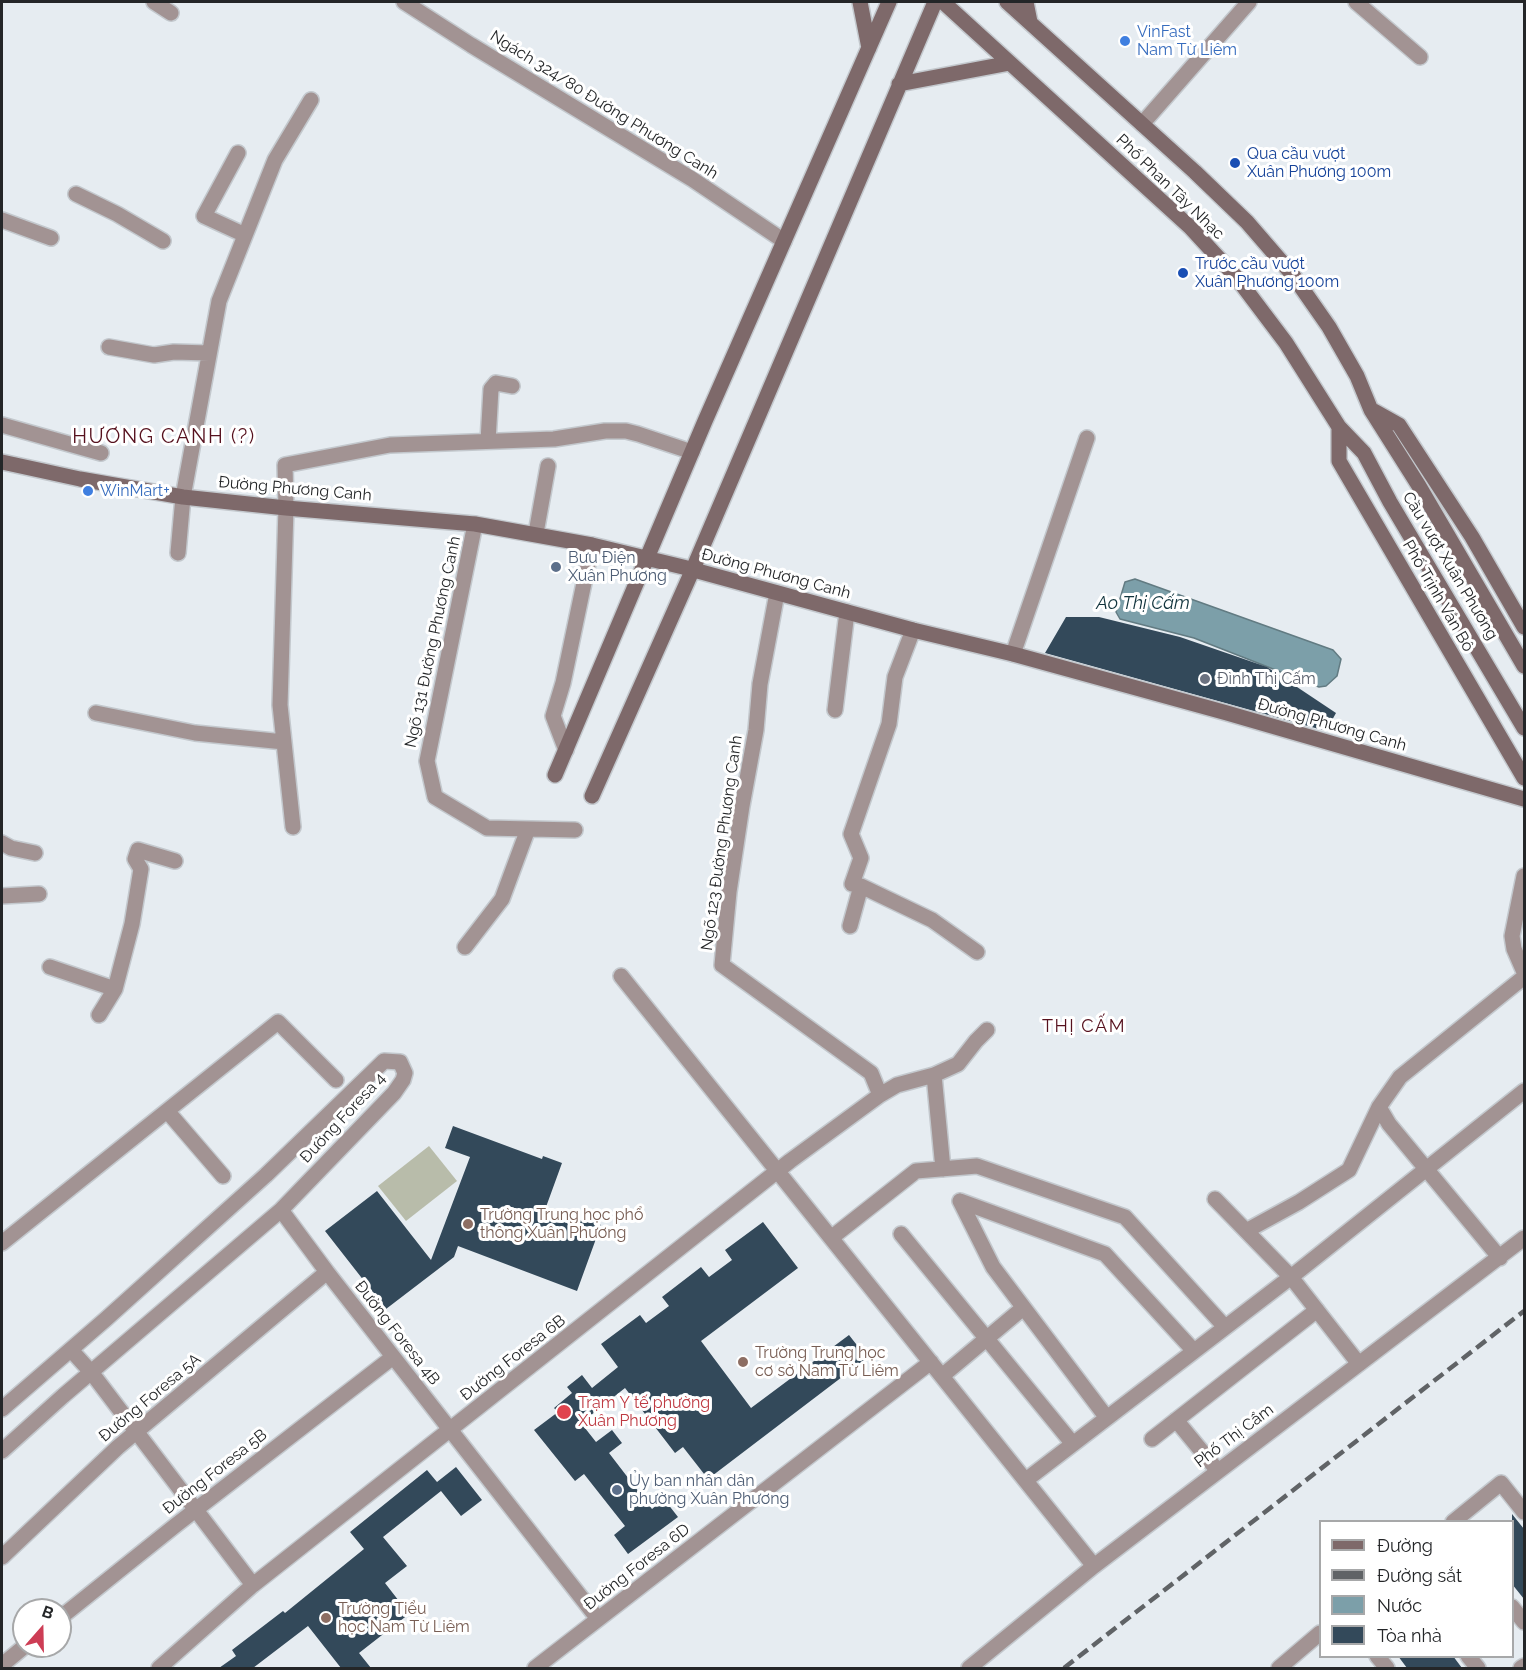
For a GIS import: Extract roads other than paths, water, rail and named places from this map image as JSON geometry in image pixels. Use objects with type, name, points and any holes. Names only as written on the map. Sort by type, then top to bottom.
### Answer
[{"type":"street","points":[[154,2],[171,14]]},
{"type":"street","name":"Ngách 324/80 Đường Phương Canh","points":[[404,2],[692,179],[784,241]]},
{"type":"street","points":[[860,2],[869,48]]},
{"type":"street","points":[[555,775],[692,452],[889,2]]},
{"type":"street","points":[[592,796],[693,569],[935,2]]},
{"type":"street","name":"Phố Phan Tây Nhạc","points":[[943,2],[1190,227],[1237,278],[1286,342],[1339,427]]},
{"type":"street","name":"Phố Phan Tây Nhạc","points":[[1007,2],[1247,222],[1292,274],[1329,327],[1357,376],[1371,410]]},
{"type":"street","points":[[1026,2],[1030,22]]},
{"type":"street","points":[[1142,124],[1249,2]]},
{"type":"street","points":[[1356,2],[1420,57]]},
{"type":"street","points":[[899,84],[1010,63]]},
{"type":"street","points":[[178,553],[183,497],[219,301],[275,160],[310,100]]},
{"type":"street","points":[[238,153],[204,216],[245,235]]},
{"type":"street","points":[[76,194],[117,214],[162,241]]},
{"type":"street","points":[[2,220],[51,238]]},
{"type":"street","points":[[109,347],[154,355],[174,352],[209,352]]},
{"type":"street","points":[[488,441],[491,389],[496,383],[512,386]]},
{"type":"street","points":[[1371,410],[1400,425],[1472,537],[1524,627]]},
{"type":"street","name":"Cầu vượt Xuân Phương","points":[[1371,410],[1419,486],[1524,666]]},
{"type":"street","points":[[2,425],[101,453]]},
{"type":"street","name":"Cầu vượt Xuân Phương","points":[[1339,427],[1364,453],[1390,502],[1524,728]]},
{"type":"street","name":"Phố Trịnh Văn Bô","points":[[1339,427],[1339,462],[1524,778]]},
{"type":"street","points":[[293,827],[280,705],[286,508],[285,465],[390,445],[554,439],[589,432],[626,431],[692,452]]},
{"type":"street","points":[[1013,654],[1087,438]]},
{"type":"street","name":"Đường Phương Canh","points":[[2,462],[183,497],[475,524],[536,533],[592,545],[693,569],[913,630],[1013,654],[1524,799]]},
{"type":"street","points":[[536,533],[548,466]]},
{"type":"street","name":"Ngõ 131 Đường Phương Canh","points":[[475,524],[427,761],[435,797],[487,828],[575,830]]},
{"type":"street","points":[[566,750],[553,716],[563,683],[592,545]]},
{"type":"street","name":"Ngõ 123 Đường Phương Canh","points":[[777,593],[760,684],[756,730],[729,892],[722,965],[872,1073],[880,1095]]},
{"type":"street","points":[[835,710],[847,612]]},
{"type":"street","points":[[913,630],[895,677],[889,724],[851,834],[861,858],[852,884],[861,886],[932,920],[977,952]]},
{"type":"street","points":[[96,713],[195,733],[284,742]]},
{"type":"street","points":[[465,947],[502,899],[528,829]]},
{"type":"street","points":[[2,843],[11,848],[35,853]]},
{"type":"street","points":[[99,1015],[115,989],[132,924],[141,868],[135,859],[138,850],[175,861]]},
{"type":"street","points":[[1524,876],[1512,936],[1514,949],[1524,972]]},
{"type":"street","points":[[850,926],[861,886]]},
{"type":"street","points":[[2,897],[39,894]]},
{"type":"street","points":[[51,967],[115,989]]},
{"type":"street","points":[[621,976],[1094,1566]]},
{"type":"street","points":[[1246,1231],[1299,1202],[1349,1170],[1378,1107],[1400,1077],[1524,977]]},
{"type":"street","points":[[2,1243],[278,1022],[336,1080]]},
{"type":"street","name":"Đường Foresa 6B","points":[[160,1668],[253,1585],[777,1171],[880,1095],[897,1085],[934,1075],[958,1064],[987,1030]]},
{"type":"street","name":"Đường Foresa 4","points":[[2,1409],[266,1175],[384,1061],[400,1062],[405,1073],[394,1093],[281,1210],[2,1451]]},
{"type":"street","points":[[934,1075],[943,1169]]},
{"type":"street","points":[[1026,1480],[1291,1276],[1524,1091]]},
{"type":"street","points":[[1378,1107],[1389,1124],[1500,1258]]},
{"type":"street","points":[[168,1112],[223,1176]]},
{"type":"street","points":[[831,1238],[916,1172],[977,1166],[1125,1217],[1225,1327]]},
{"type":"street","points":[[1215,1199],[1291,1276],[1359,1364]]},
{"type":"street","points":[[1107,1418],[993,1267],[960,1201],[1105,1254],[1194,1351]]},
{"type":"street","name":"Đường Foresa 4B","points":[[281,1210],[598,1619]]},
{"type":"street","points":[[901,1234],[1073,1444]]},
{"type":"street","name":"Phố Thị Cẩm","points":[[969,1668],[1094,1566],[1524,1238]]},
{"type":"street","name":"Đường Foresa 5A","points":[[2,1557],[136,1432],[327,1272]]},
{"type":"street","points":[[942,1376],[1023,1308]]},
{"type":"street","points":[[1152,1439],[1317,1310]]},
{"type":"street","points":[[71,1350],[91,1372],[253,1585]]},
{"type":"street","name":"Đường Foresa 5B","points":[[72,1608],[393,1357]]},
{"type":"street","name":"Đường Foresa 6D","points":[[535,1668],[931,1362]]},
{"type":"street","points":[[1176,1420],[1218,1471]]},
{"type":"street","points":[[1454,1520],[1501,1483],[1524,1512]]},
{"type":"street","points":[[1514,1610],[1524,1622]]},
{"type":"street","points":[[1289,1665],[1319,1635]]},
{"type":"water","name":"Ao Thị Cấm","points":[[1135,579],[1333,650],[1341,659],[1337,676],[1326,686],[1319,687],[1194,638],[1120,619],[1116,612],[1125,582]]},
{"type":"railway","points":[[1064,1668],[1524,1311]]},
{"type":"place","name":"VinFast Nam Từ Liêm","points":[[1125,41]]},
{"type":"place","name":"Qua cầu vượt Xuân Phương 100m","points":[[1235,163]]},
{"type":"place","name":"Trước cầu vượt Xuân Phương 100m","points":[[1183,273]]},
{"type":"place","name":"WinMart+","points":[[88,491]]},
{"type":"place","name":"Bưu Điện Xuân Phương","points":[[556,567]]},
{"type":"place","name":"Đình Thị Cấm","points":[[1205,679]]},
{"type":"place","name":"Trường Trung học phổ thông Xuân Phương","points":[[468,1224]]},
{"type":"place","name":"Trường Trung học cơ sở Nam Từ Liêm","points":[[743,1362]]},
{"type":"place","name":"Trạm Y tế phường Xuân Phương","points":[[564,1412]]},
{"type":"place","name":"Ủy ban nhân dân phường Xuân Phương","points":[[617,1490]]},
{"type":"place","name":"Trường Tiểu học Nam Từ Liêm","points":[[326,1618]]},
{"type":"district","name":"HƯƠNG CANH (?)","points":[[164,437]]},
{"type":"district","name":"THỊ CẤM","points":[[1084,1027]]}]
